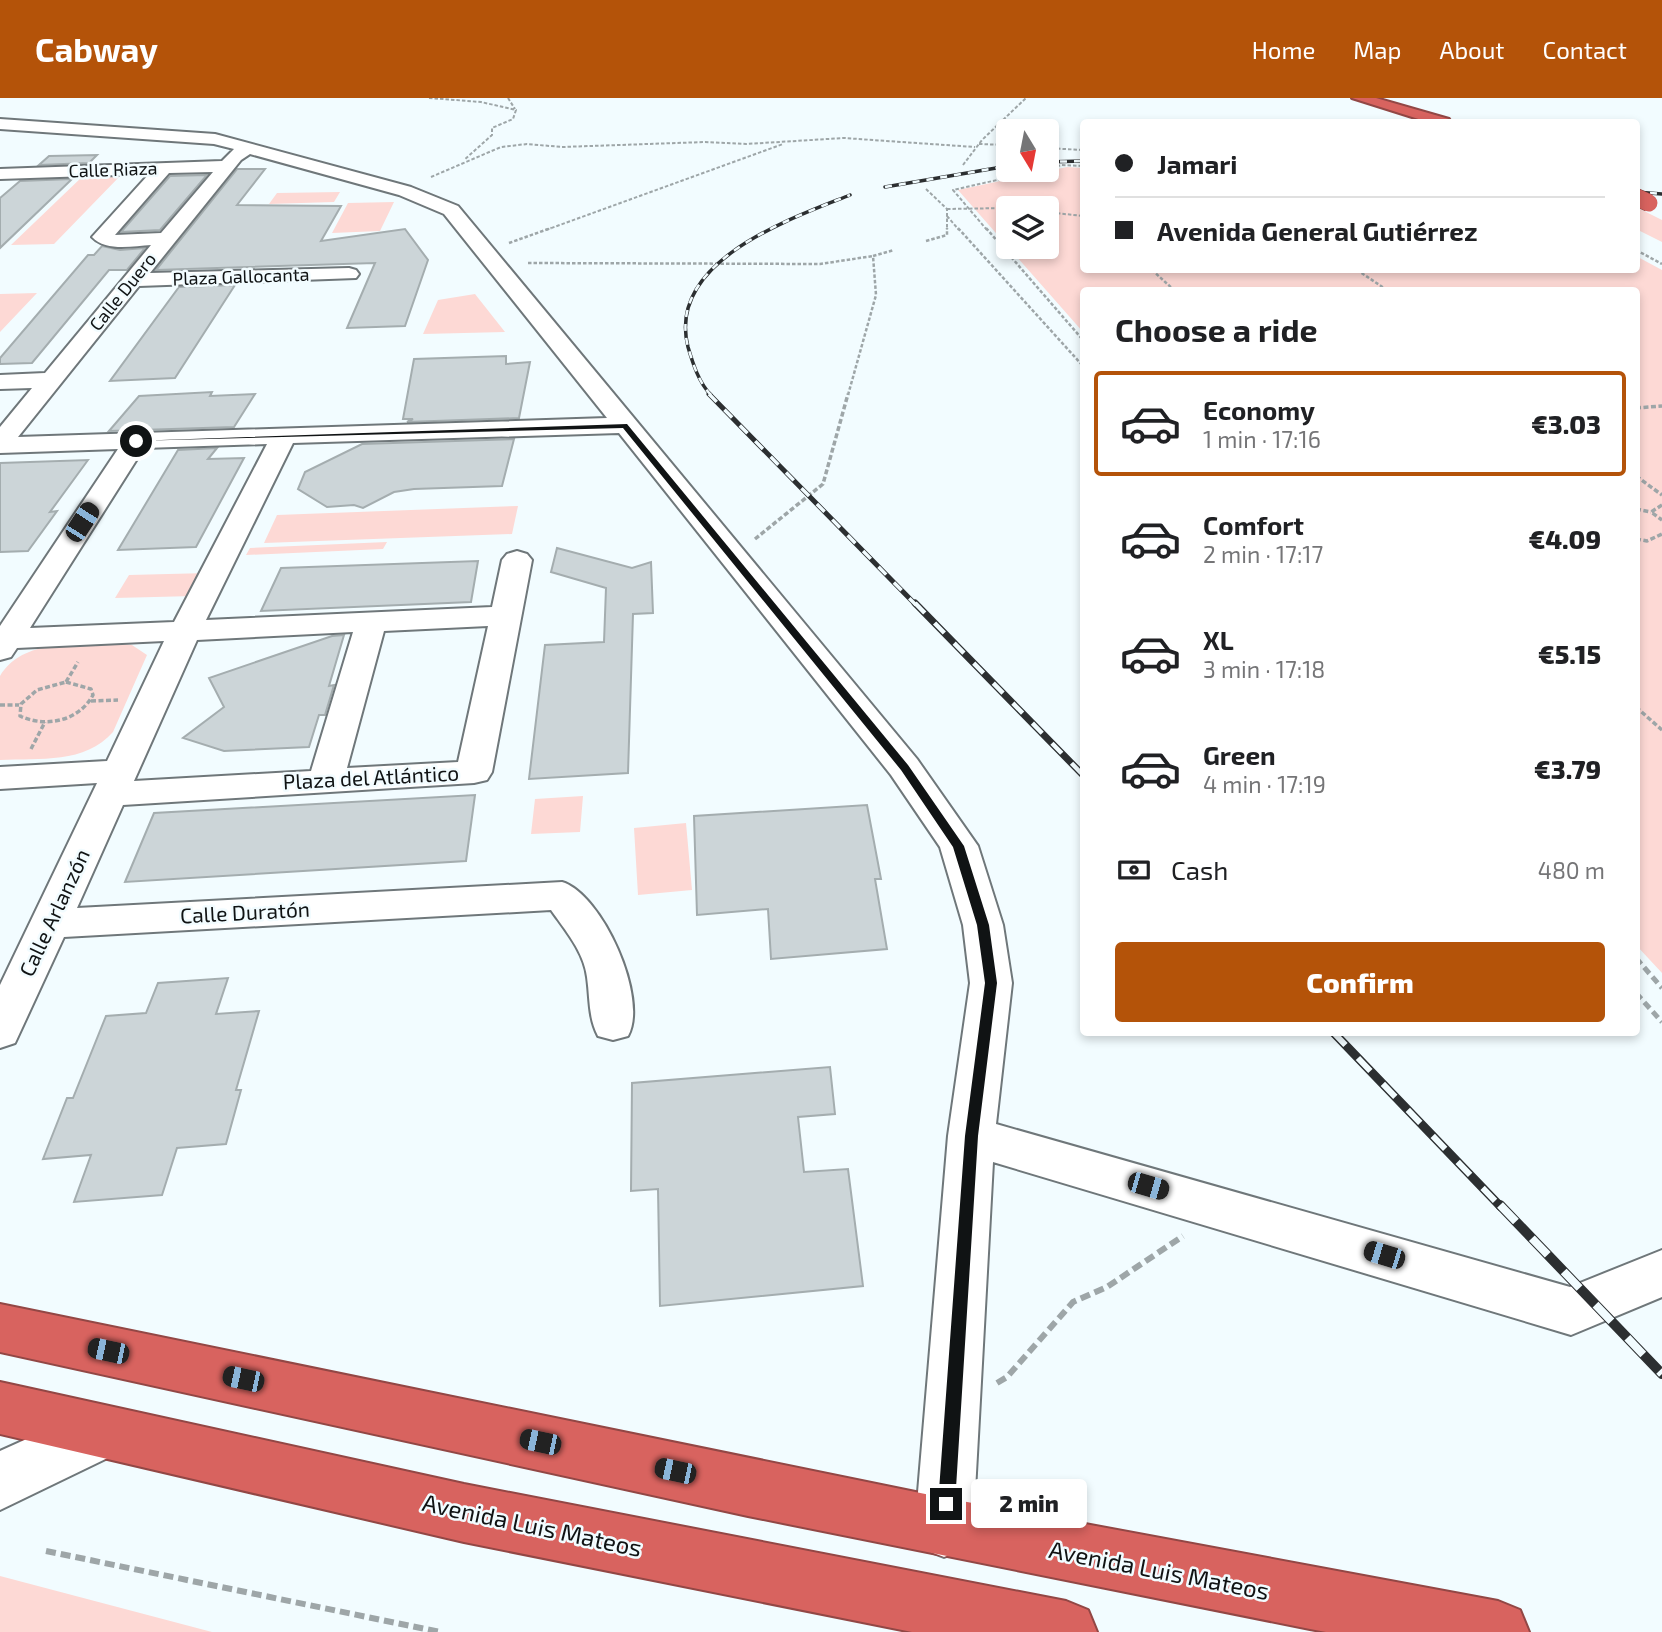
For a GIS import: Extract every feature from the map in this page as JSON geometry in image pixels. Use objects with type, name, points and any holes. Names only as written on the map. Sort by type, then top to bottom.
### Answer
[{"type":"highway","points":[[1360,98],[1433,119]]},
{"type":"highway","name":"Avenida Luis Mateos","points":[[0,1328],[944,1528],[1268,1593],[1498,1632]]},
{"type":"highway","name":"Avenida Luis Mateos","points":[[0,1408],[464,1513],[1066,1632]]},
{"type":"street","points":[[0,115],[29,110]]},
{"type":"street","points":[[0,123],[29,110]]},
{"type":"street","points":[[29,110],[44,137]]},
{"type":"street","points":[[0,123],[44,137],[141,133]]},
{"type":"street","points":[[44,137],[141,133],[215,139],[238,156],[405,191],[451,210],[904,767],[959,846],[983,925],[991,983],[971,1136],[944,1528]]},
{"type":"street","points":[[0,165],[19,154]]},
{"type":"street","name":"Calle Riaza","points":[[0,174],[164,168],[238,156]]},
{"type":"street","name":"Calle Duero","points":[[0,444],[132,280],[238,156]]},
{"type":"street","points":[[164,168],[102,237],[115,241],[166,239]]},
{"type":"street","name":"Plaza Gallocanta","points":[[132,280],[349,274]]},
{"type":"street","points":[[0,382],[51,380]]},
{"type":"street","points":[[0,444],[625,425]]},
{"type":"street","name":"Calle Arlanzón","points":[[0,1031],[185,631],[284,436]]},
{"type":"street","points":[[3,644],[136,441]]},
{"type":"street","name":"Plaza del Atlántico","points":[[0,778],[115,783],[326,781],[474,772],[517,560]]},
{"type":"street","points":[[3,644],[185,631],[506,616]]},
{"type":"street","points":[[326,781],[370,623]]},
{"type":"street","name":"Calle Duratón","points":[[50,924],[562,896],[592,937],[608,974],[613,1024]]},
{"type":"street","points":[[971,1136],[1572,1311],[1662,1273]]},
{"type":"street","points":[[0,1481],[102,1432]]},
{"type":"path","points":[[429,98],[481,102],[516,110]]},
{"type":"path","points":[[508,98],[516,110]]},
{"type":"path","points":[[963,165],[975,148],[1026,98]]},
{"type":"path","points":[[461,163],[492,135],[492,128],[513,119],[516,110]]},
{"type":"path","points":[[405,191],[500,147],[527,144],[562,147],[789,142],[844,138],[975,148]]},
{"type":"path","points":[[489,257],[789,142]]},
{"type":"path","points":[[979,144],[996,145]]},
{"type":"path","points":[[1059,149],[1080,150]]},
{"type":"path","points":[[1059,166],[1080,166]]},
{"type":"path","points":[[996,180],[953,190],[1080,337]]},
{"type":"path","points":[[926,189],[947,209],[947,235],[926,241]]},
{"type":"path","points":[[947,209],[996,208]]},
{"type":"path","points":[[1059,213],[1080,216]]},
{"type":"path","points":[[947,216],[1080,363]]},
{"type":"path","points":[[489,257],[578,265],[656,261],[820,264],[894,250]]},
{"type":"path","points":[[1640,252],[1662,264]]},
{"type":"path","points":[[732,557],[823,484],[876,295],[873,256]]},
{"type":"path","points":[[1155,273],[1171,287]]},
{"type":"path","points":[[1362,273],[1382,287]]},
{"type":"path","points":[[1640,408],[1662,407]]},
{"type":"path","points":[[1640,479],[1662,495]]},
{"type":"path","points":[[1651,512],[1662,505]]},
{"type":"path","points":[[1640,510],[1651,512],[1662,520]]},
{"type":"path","points":[[1640,540],[1647,541],[1662,534]]},
{"type":"path","points":[[0,705],[19,705],[32,693],[54,684],[76,683],[90,689],[93,695],[85,707],[68,718],[45,722],[20,716],[19,705]]},
{"type":"path","points":[[1640,711],[1662,730]]},
{"type":"path","points":[[27,755],[45,722]]},
{"type":"path","points":[[1640,963],[1662,988]]},
{"type":"path","points":[[1640,997],[1662,1022]]},
{"type":"path","points":[[954,1407],[1007,1377],[1073,1302],[1107,1287],[1224,1208]]},
{"type":"path","points":[[46,1550],[440,1632]]},
{"type":"shaded area","points":[[1080,168],[1080,273],[1640,273],[1640,258],[1662,270],[1662,973],[1640,949],[1640,287],[1080,287],[1080,329],[1019,259],[1059,259],[1059,196],[996,196],[996,233],[958,190],[996,182],[1059,182],[1059,169]]},
{"type":"shaded area","points":[[121,175],[54,244],[11,245],[83,176]]},
{"type":"shaded area","points":[[340,192],[334,202],[269,204],[277,193]]},
{"type":"shaded area","points":[[394,202],[380,231],[332,233],[348,203]]},
{"type":"shaded area","points":[[1640,209],[1662,220],[1662,242],[1640,231]]},
{"type":"shaded area","points":[[37,293],[0,332],[0,294]]},
{"type":"shaded area","points":[[475,294],[505,332],[423,334],[438,300]]},
{"type":"shaded area","points":[[518,506],[512,534],[264,543],[277,515]]},
{"type":"shaded area","points":[[387,542],[383,549],[246,555],[250,548]]},
{"type":"shaded area","points":[[208,573],[194,596],[115,598],[129,575]]},
{"type":"shaded area","points":[[116,643],[132,645],[147,655],[113,732],[89,750],[75,754],[46,759],[0,760],[0,676],[10,664],[22,655],[52,646]]},
{"type":"shaded area","points":[[583,796],[580,832],[531,834],[535,799]]},
{"type":"shaded area","points":[[686,823],[692,890],[638,895],[634,828]]},
{"type":"shaded area","points":[[0,1576],[212,1632],[0,1632]]},
{"type":"building","points":[[97,155],[89,163],[39,165],[49,156]]},
{"type":"building","points":[[237,169],[265,169],[237,205],[341,206],[321,241],[405,229],[428,260],[405,326],[347,328],[375,263],[156,270]]},
{"type":"building","points":[[207,175],[160,230],[121,232],[170,176]]},
{"type":"building","points":[[72,179],[0,248],[0,198],[20,181]]},
{"type":"building","points":[[102,246],[120,250],[145,248],[127,270],[109,270],[32,363],[0,364],[0,358],[88,255],[94,255]]},
{"type":"building","points":[[235,285],[175,378],[110,381],[179,287]]},
{"type":"building","points":[[506,356],[506,364],[530,362],[519,418],[407,422],[413,419],[403,419],[414,359]]},
{"type":"building","points":[[212,392],[210,396],[255,394],[234,427],[109,431],[139,396]]},
{"type":"building","points":[[514,439],[502,486],[394,492],[363,508],[354,505],[327,507],[298,489],[305,472],[362,444]]},
{"type":"building","points":[[217,448],[208,459],[244,458],[196,547],[118,550],[178,450]]},
{"type":"building","points":[[88,460],[50,512],[57,511],[28,551],[0,552],[0,463]]},
{"type":"building","points":[[557,548],[632,568],[651,562],[653,613],[633,614],[628,773],[529,779],[545,645],[604,642],[606,588],[551,572]]},
{"type":"building","points":[[478,561],[471,602],[261,611],[281,568]]},
{"type":"building","points":[[344,635],[329,686],[334,685],[325,715],[319,715],[309,747],[224,751],[183,738],[224,707],[209,678],[332,636]]},
{"type":"building","points":[[475,795],[466,861],[125,882],[154,813]]},
{"type":"building","points":[[867,805],[881,879],[875,879],[887,949],[771,959],[768,909],[697,915],[694,816]]},
{"type":"building","points":[[228,978],[216,1014],[259,1011],[236,1090],[241,1090],[226,1144],[177,1148],[162,1195],[74,1202],[91,1155],[43,1159],[67,1098],[73,1098],[106,1016],[146,1013],[158,983]]},
{"type":"building","points":[[830,1067],[835,1114],[798,1117],[804,1172],[848,1169],[863,1286],[660,1306],[658,1189],[631,1191],[632,1083]]},
{"type":"railway","points":[[1059,162],[1080,161]]},
{"type":"railway","points":[[885,187],[996,168]]},
{"type":"railway","points":[[1640,192],[1662,194]]},
{"type":"railway","points":[[711,395],[700,379],[688,347],[686,317],[696,290],[714,267],[738,248],[796,217],[850,195]]},
{"type":"railway","points":[[709,394],[916,605]]},
{"type":"railway","points":[[915,603],[1080,772]]},
{"type":"railway","points":[[1337,1036],[1501,1207]]},
{"type":"railway","points":[[1500,1205],[1662,1374]]},
{"type":"route","points":[[136,441],[625,425],[904,767],[959,846],[983,925],[991,983],[971,1136],[946,1504]]}]
